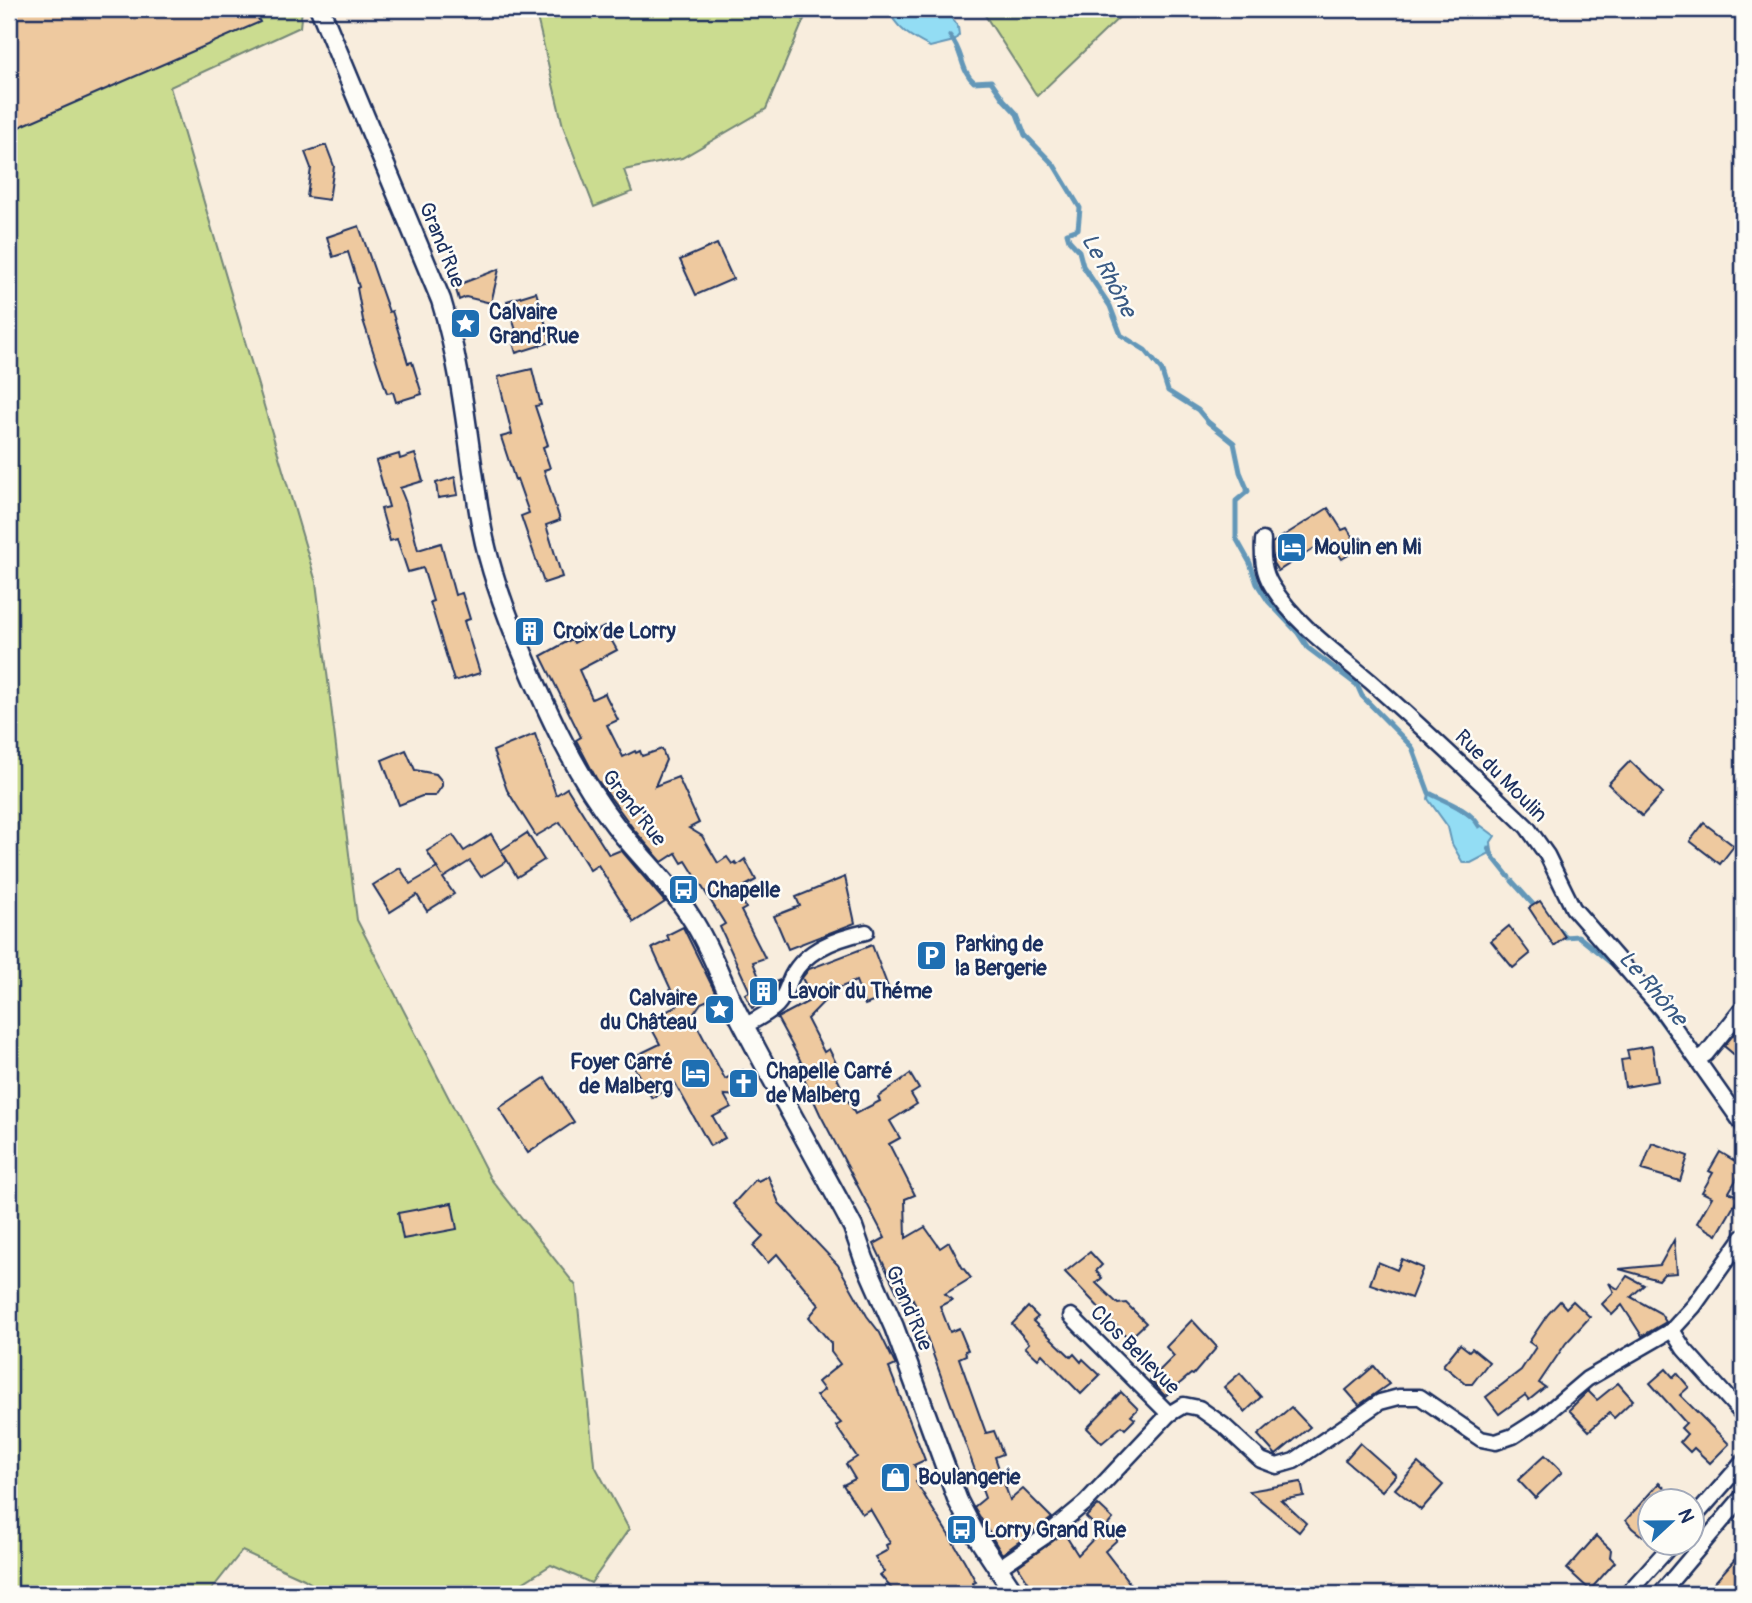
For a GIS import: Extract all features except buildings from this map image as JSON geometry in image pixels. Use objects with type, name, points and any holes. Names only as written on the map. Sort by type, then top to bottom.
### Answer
[{"type":"street","name":"Grand'Rue","points":[[320,9],[436,288],[450,331],[458,365],[482,530],[503,602],[523,654],[580,776],[616,826],[684,905],[703,937],[744,1026],[853,1227],[894,1327],[958,1502],[997,1569],[1015,1594]]},
{"type":"street","name":"Rue du Moulin","points":[[1263,540],[1262,561],[1270,584],[1285,604],[1333,652],[1368,680],[1527,827],[1547,855],[1573,908],[1662,1010],[1743,1125]]},
{"type":"street","points":[[744,1026],[776,1006],[785,995],[793,974],[809,955],[831,943],[866,932]]},
{"type":"street","points":[[1698,1059],[1706,1054],[1743,1008]]},
{"type":"street","points":[[997,1569],[1044,1537],[1085,1503],[1169,1414],[1184,1405],[1199,1408],[1223,1425],[1261,1460],[1278,1465],[1294,1461],[1380,1402],[1399,1397],[1420,1397],[1481,1439],[1496,1441],[1513,1436],[1541,1418],[1587,1379],[1672,1330],[1694,1306],[1743,1237]]},
{"type":"street","name":"Clos Bellevue","points":[[1071,1316],[1169,1414]]},
{"type":"street","points":[[1672,1330],[1684,1349],[1743,1415]]},
{"type":"street","points":[[1706,1504],[1743,1462]]},
{"type":"street","points":[[1660,1594],[1743,1496]]},
{"type":"street","points":[[1627,1594],[1659,1558]]},
{"type":"green space","points":[[9,9],[302,9],[300,27],[170,87],[316,582],[357,920],[490,1178],[576,1286],[594,1464],[629,1529],[591,1583],[551,1565],[505,1594],[327,1594],[304,1579],[242,1551],[208,1594],[9,1594]]},
{"type":"green space","points":[[535,9],[798,9],[804,19],[766,109],[682,158],[624,170],[632,192],[594,207],[563,126]]},
{"type":"green space","points":[[981,9],[1128,9],[1037,96]]},
{"type":"water","points":[[889,9],[946,9],[958,27],[959,35],[954,41],[930,47],[900,27]]},
{"type":"water","points":[[1429,793],[1452,804],[1495,836],[1491,842],[1492,852],[1471,863],[1463,863],[1452,844],[1448,827],[1428,799]]},
{"type":"waterway","name":"Le Rhône","points":[[950,36],[970,77],[974,82],[991,81],[1017,114],[1025,135],[1054,165],[1080,208],[1078,229],[1067,233],[1069,240],[1079,251],[1083,266],[1110,306],[1121,335],[1145,350],[1161,369],[1168,391],[1198,410],[1234,443],[1240,472],[1248,491],[1236,501],[1236,538],[1250,563],[1257,584],[1268,601],[1298,633],[1308,648],[1357,685],[1362,696],[1412,747],[1429,793],[1464,811],[1479,826]]},
{"type":"waterway","name":"Le Rhône","points":[[1489,848],[1509,877]]},
{"type":"waterway","name":"Le Rhône","points":[[1512,881],[1538,910]]},
{"type":"waterway","name":"Le Rhône","points":[[1560,931],[1565,937],[1578,936],[1616,967]]},
{"type":"waterway","name":"Le Rhône","points":[[1648,1004],[1671,1035]]},
{"type":"place","name":"Calvaire Grand'Rue","points":[[466,324]]},
{"type":"place","name":"Moulin en Mi","points":[[1291,547]]},
{"type":"place","name":"Croix de Lorry","points":[[530,631]]},
{"type":"place","name":"Chapelle","points":[[684,890]]},
{"type":"place","name":"Parking de la Bergerie","points":[[932,956]]},
{"type":"place","name":"Lavoir du Théme","points":[[764,991]]},
{"type":"place","name":"Calvaire du Château","points":[[720,1010]]},
{"type":"place","name":"Foyer Carré de Malberg","points":[[696,1074]]},
{"type":"place","name":"Chapelle Carré de Malberg","points":[[743,1083]]},
{"type":"place","name":"Boulangerie","points":[[895,1477]]},
{"type":"place","name":"Lorry Grand Rue","points":[[961,1530]]}]
